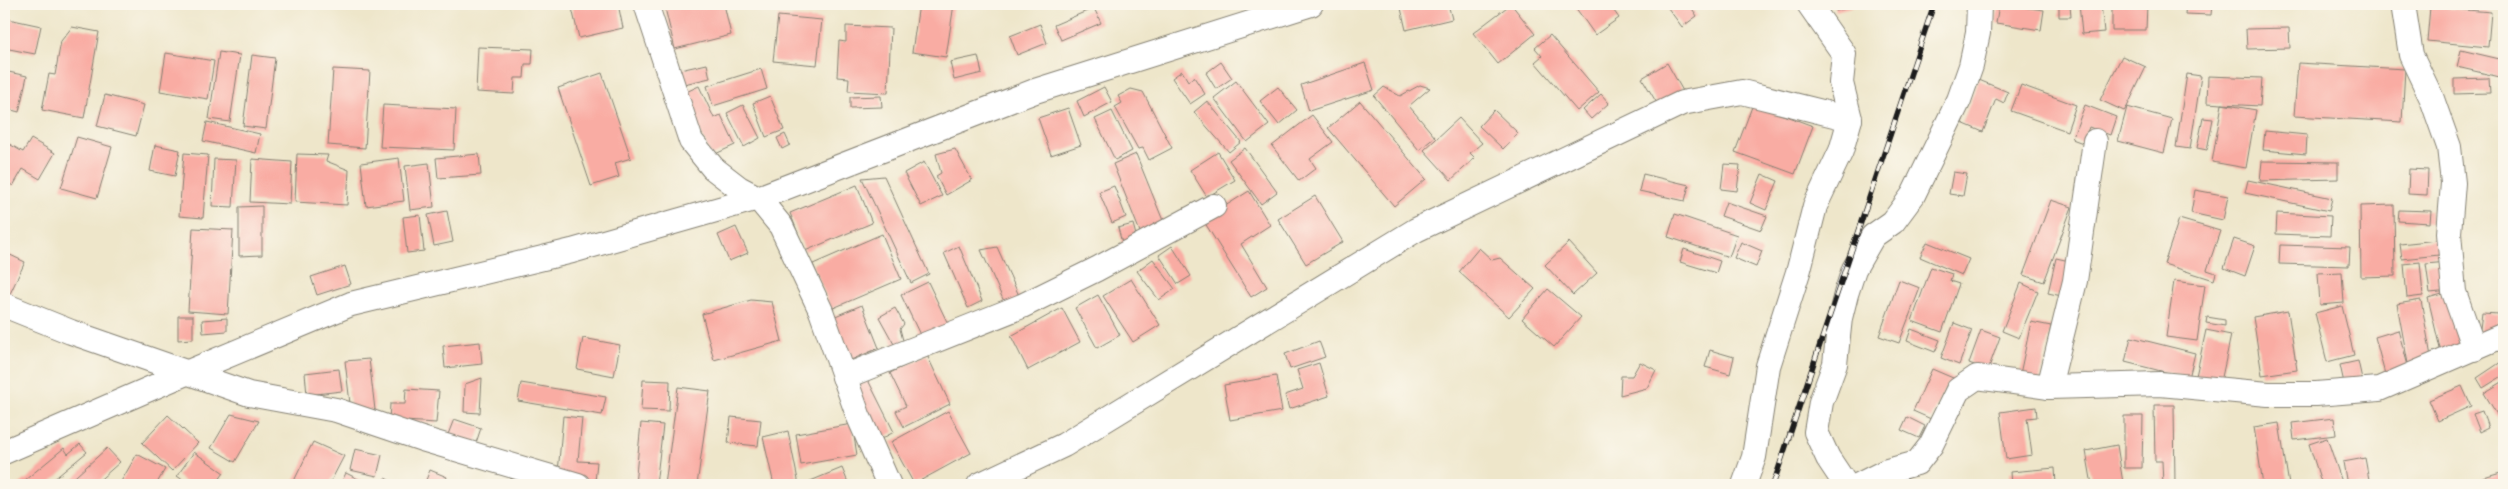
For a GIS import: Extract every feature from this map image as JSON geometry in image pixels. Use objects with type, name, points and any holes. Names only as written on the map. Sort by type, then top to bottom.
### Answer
[{"type":"street","points":[[646,4],[691,142],[713,168],[739,188],[758,198],[781,226],[822,311],[858,415],[889,485]]},
{"type":"street","points":[[4,452],[186,372],[351,304],[572,251],[758,198],[1035,91],[1311,4]]},
{"type":"street","points":[[1744,485],[1754,457],[1768,366],[1799,269],[1815,206],[1841,151],[1850,119],[1841,83],[1844,54],[1809,4]]},
{"type":"street","points":[[1846,485],[1828,458],[1816,432],[1821,402],[1835,364],[1840,318],[1846,294],[1854,268],[1872,236],[1893,222],[1913,195],[1959,100],[1971,66],[1978,33],[1980,4]]},
{"type":"street","points":[[2403,4],[2412,55],[2432,99],[2449,147],[2453,183],[2449,233],[2454,292],[2474,349]]},
{"type":"street","points":[[979,485],[1064,445],[1416,230],[1682,103],[1742,92],[1850,119]]},
{"type":"street","points":[[2050,388],[2075,281],[2095,141]]},
{"type":"street","points":[[844,377],[1022,306],[1097,269],[1214,206]]},
{"type":"street","points":[[4,305],[70,332],[249,394],[336,410],[422,439],[578,485]]},
{"type":"street","points":[[1859,485],[1887,471],[1917,463],[1930,445],[1958,390],[1977,377],[2050,388],[2160,384],[2268,394],[2316,394],[2379,390],[2504,335]]},
{"type":"building","points":[[571,4],[618,4],[623,28],[579,38]]},
{"type":"building","points":[[664,4],[724,4],[731,35],[675,49]]},
{"type":"building","points":[[919,4],[954,4],[946,57],[912,52]]},
{"type":"building","points":[[1400,4],[1448,4],[1452,19],[1406,30]]},
{"type":"building","points":[[1511,4],[1535,34],[1498,64],[1473,33]]},
{"type":"building","points":[[1573,4],[1609,4],[1619,18],[1595,35]]},
{"type":"building","points":[[1665,4],[1689,4],[1697,16],[1682,27]]},
{"type":"building","points":[[1834,4],[1860,4],[1836,11]]},
{"type":"building","points":[[1999,4],[2044,10],[2041,30],[1996,23]]},
{"type":"building","points":[[2059,4],[2070,4],[2071,17],[2059,17]]},
{"type":"building","points":[[2079,4],[2101,4],[2104,32],[2082,34]]},
{"type":"building","points":[[2112,4],[2147,4],[2146,30],[2112,30]]},
{"type":"building","points":[[2186,4],[2212,4],[2211,15],[2185,14]]},
{"type":"building","points":[[2430,7],[2491,12],[2488,47],[2427,41]]},
{"type":"building","points":[[1094,8],[1101,23],[1061,40],[1054,25]]},
{"type":"building","points":[[778,16],[822,20],[817,65],[773,61]]},
{"type":"building","points":[[4,18],[41,26],[35,54],[4,48]]},
{"type":"building","points":[[1040,24],[1047,43],[1017,55],[1010,36]]},
{"type":"building","points":[[846,26],[891,28],[888,93],[848,91],[849,78],[837,77],[839,41],[846,42]]},
{"type":"building","points":[[72,27],[99,32],[84,118],[42,110],[49,74],[55,75],[61,41]]},
{"type":"building","points":[[2289,28],[2290,48],[2247,49],[2246,29]]},
{"type":"building","points":[[1550,35],[1599,92],[1577,111],[1535,62],[1542,56],[1535,48]]},
{"type":"building","points":[[478,47],[533,49],[532,64],[525,64],[524,78],[515,78],[514,94],[476,92]]},
{"type":"building","points":[[2461,50],[2504,60],[2504,78],[2457,67]]},
{"type":"building","points":[[219,52],[240,55],[230,122],[209,119]]},
{"type":"building","points":[[166,53],[214,61],[208,99],[160,91]]},
{"type":"building","points":[[252,55],[275,58],[266,129],[243,126]]},
{"type":"building","points":[[978,56],[982,73],[954,80],[950,62]]},
{"type":"building","points":[[2122,56],[2146,67],[2124,111],[2100,100]]},
{"type":"building","points":[[1221,62],[1232,78],[1216,89],[1206,73]]},
{"type":"building","points":[[1365,63],[1374,90],[1309,111],[1301,85]]},
{"type":"building","points":[[1667,63],[1683,91],[1658,105],[1642,78]]},
{"type":"building","points":[[2298,63],[2405,69],[2402,122],[2294,116]]},
{"type":"building","points":[[707,64],[710,78],[684,84],[680,70]]},
{"type":"building","points":[[333,69],[370,71],[365,148],[328,145]]},
{"type":"building","points":[[761,69],[767,89],[713,106],[707,86]]},
{"type":"building","points":[[4,71],[27,76],[19,112],[4,108]]},
{"type":"building","points":[[1182,71],[1188,81],[1194,77],[1205,94],[1190,104],[1172,78]]},
{"type":"building","points":[[602,73],[631,158],[615,163],[619,177],[591,186],[558,88]]},
{"type":"building","points":[[2187,74],[2201,76],[2190,149],[2176,147]]},
{"type":"building","points":[[2208,76],[2262,78],[2260,106],[2207,103]]},
{"type":"building","points":[[2489,78],[2490,93],[2454,94],[2454,79]]},
{"type":"building","points":[[1979,80],[2008,92],[2004,103],[1996,99],[1983,132],[1962,123]]},
{"type":"building","points":[[1236,81],[1269,125],[1247,142],[1214,98]]},
{"type":"building","points":[[1420,85],[1430,88],[1409,106],[1435,137],[1419,150],[1374,96],[1384,87],[1400,96]]},
{"type":"building","points":[[2021,85],[2076,105],[2067,131],[2011,111]]},
{"type":"building","points":[[699,86],[714,118],[721,115],[735,145],[711,156],[684,93]]},
{"type":"building","points":[[1104,87],[1112,102],[1084,117],[1077,101]]},
{"type":"building","points":[[1278,87],[1297,110],[1279,125],[1260,101]]},
{"type":"building","points":[[1131,89],[1143,92],[1172,148],[1149,160],[1143,148],[1138,149],[1115,107],[1122,103],[1118,96]]},
{"type":"building","points":[[1601,94],[1609,103],[1591,119],[1583,110]]},
{"type":"building","points":[[105,95],[144,105],[136,136],[97,126]]},
{"type":"building","points":[[770,96],[784,130],[766,137],[753,103]]},
{"type":"building","points":[[881,96],[882,107],[850,108],[850,97]]},
{"type":"building","points":[[1207,101],[1241,142],[1229,152],[1194,112]]},
{"type":"building","points":[[1360,101],[1426,179],[1394,206],[1328,128]]},
{"type":"building","points":[[1753,104],[1813,126],[1795,174],[1735,152]]},
{"type":"building","points":[[2222,104],[2256,110],[2246,168],[2212,162]]},
{"type":"building","points":[[383,105],[456,109],[454,150],[380,147]]},
{"type":"building","points":[[743,105],[760,138],[744,147],[727,113]]},
{"type":"building","points":[[2085,105],[2116,117],[2110,135],[2089,127],[2083,143],[2072,139]]},
{"type":"building","points":[[2127,107],[2172,119],[2164,153],[2118,141]]},
{"type":"building","points":[[1068,108],[1081,145],[1051,155],[1038,118]]},
{"type":"building","points":[[1494,110],[1518,133],[1503,149],[1479,126]]},
{"type":"building","points":[[1112,111],[1132,151],[1115,160],[1095,119]]},
{"type":"building","points":[[1312,115],[1333,142],[1310,159],[1316,168],[1299,181],[1272,146]]},
{"type":"building","points":[[1459,118],[1482,143],[1470,153],[1475,158],[1451,180],[1424,150]]},
{"type":"building","points":[[2203,118],[2213,119],[2207,150],[2197,148]]},
{"type":"building","points":[[207,122],[260,134],[256,153],[203,141]]},
{"type":"building","points":[[2265,131],[2307,135],[2306,154],[2263,150]]},
{"type":"building","points":[[785,134],[790,145],[782,149],[777,138]]},
{"type":"building","points":[[77,137],[112,147],[97,198],[61,188]]},
{"type":"building","points":[[31,139],[55,153],[40,179],[23,169],[13,186],[4,180],[4,141],[23,152]]},
{"type":"building","points":[[155,145],[180,150],[175,176],[150,171]]},
{"type":"building","points":[[1245,148],[1277,192],[1261,204],[1229,160]]},
{"type":"building","points":[[955,149],[972,180],[946,195],[936,176],[941,173],[936,154]]},
{"type":"building","points":[[1218,152],[1235,180],[1207,197],[1190,170]]},
{"type":"building","points":[[184,153],[208,155],[203,218],[179,216]]},
{"type":"building","points":[[297,154],[328,155],[326,161],[349,170],[347,205],[295,202]]},
{"type":"building","points":[[479,154],[481,175],[438,178],[436,158]]},
{"type":"building","points":[[1136,154],[1164,223],[1140,232],[1113,164]]},
{"type":"building","points":[[399,158],[404,201],[366,206],[361,163]]},
{"type":"building","points":[[214,159],[236,160],[233,207],[212,206]]},
{"type":"building","points":[[252,159],[292,162],[290,204],[250,202]]},
{"type":"building","points":[[2262,161],[2338,162],[2338,179],[2260,181]]},
{"type":"building","points":[[924,162],[942,196],[921,206],[904,173]]},
{"type":"building","points":[[429,163],[434,207],[410,210],[405,166]]},
{"type":"building","points":[[1724,164],[1740,165],[1737,191],[1721,189]]},
{"type":"building","points":[[2409,169],[2428,170],[2427,195],[2408,194]]},
{"type":"building","points":[[1953,172],[1967,174],[1963,196],[1949,194]]},
{"type":"building","points":[[1643,174],[1689,185],[1685,201],[1639,191]]},
{"type":"building","points":[[1762,174],[1778,181],[1766,210],[1750,203]]},
{"type":"building","points":[[884,176],[929,274],[911,283],[862,178]]},
{"type":"building","points":[[2248,180],[2332,198],[2329,211],[2245,193]]},
{"type":"building","points":[[857,185],[872,223],[805,251],[790,213]]},
{"type":"building","points":[[1114,186],[1126,217],[1112,223],[1099,192]]},
{"type":"building","points":[[2195,190],[2228,196],[2223,220],[2191,213]]},
{"type":"building","points":[[1249,191],[1270,225],[1241,244],[1267,287],[1251,297],[1203,220]]},
{"type":"building","points":[[1315,196],[1343,242],[1306,264],[1278,219]]},
{"type":"building","points":[[2051,200],[2072,207],[2044,282],[2023,275]]},
{"type":"building","points":[[1726,202],[1767,216],[1761,230],[1721,216]]},
{"type":"building","points":[[2394,205],[2395,276],[2361,277],[2360,206]]},
{"type":"building","points":[[262,206],[262,255],[239,256],[239,207]]},
{"type":"building","points":[[2399,210],[2431,211],[2430,223],[2398,221]]},
{"type":"building","points":[[447,211],[453,242],[434,246],[428,215]]},
{"type":"building","points":[[2277,213],[2331,216],[2330,236],[2276,234]]},
{"type":"building","points":[[1675,214],[1737,235],[1729,257],[1668,237]]},
{"type":"building","points":[[420,215],[424,251],[407,253],[403,217]]},
{"type":"building","points":[[2179,219],[2220,231],[2207,270],[2216,273],[2214,280],[2164,264]]},
{"type":"building","points":[[1133,224],[1138,243],[1123,247],[1118,228]]},
{"type":"building","points":[[736,227],[748,253],[729,261],[718,235]]},
{"type":"building","points":[[193,228],[233,230],[228,314],[188,311]]},
{"type":"building","points":[[882,234],[901,279],[831,309],[813,264]]},
{"type":"building","points":[[2234,239],[2255,246],[2245,276],[2224,268]]},
{"type":"building","points":[[2447,239],[2448,254],[2402,259],[2400,244]]},
{"type":"building","points":[[1569,242],[1597,273],[1573,295],[1545,265]]},
{"type":"building","points":[[1741,242],[1762,251],[1756,267],[1734,258]]},
{"type":"building","points":[[1927,242],[1969,259],[1962,275],[1920,257]]},
{"type":"building","points":[[2280,245],[2350,247],[2349,266],[2279,264]]},
{"type":"building","points":[[959,246],[982,301],[968,308],[944,253]]},
{"type":"building","points":[[1172,246],[1191,276],[1178,284],[1159,255]]},
{"type":"building","points":[[997,247],[1021,300],[1006,306],[981,250]]},
{"type":"building","points":[[1479,248],[1492,260],[1500,258],[1535,289],[1509,317],[1459,272]]},
{"type":"building","points":[[1684,249],[1720,261],[1716,273],[1680,262]]},
{"type":"building","points":[[4,252],[25,262],[8,298],[4,296]]},
{"type":"building","points":[[2056,258],[2074,262],[2066,297],[2048,293]]},
{"type":"building","points":[[1153,259],[1175,289],[1159,300],[1137,271]]},
{"type":"building","points":[[2420,262],[2423,296],[2407,298],[2404,264]]},
{"type":"building","points":[[2447,262],[2450,291],[2430,293],[2426,264]]},
{"type":"building","points":[[345,266],[351,284],[317,295],[311,277]]},
{"type":"building","points":[[1931,267],[1952,274],[1950,281],[1959,284],[1942,332],[1912,321]]},
{"type":"building","points":[[2342,272],[2344,303],[2320,305],[2318,273]]},
{"type":"building","points":[[1131,279],[1160,325],[1133,342],[1103,296]]},
{"type":"building","points":[[1899,280],[1920,288],[1899,343],[1879,336]]},
{"type":"building","points":[[2174,281],[2205,285],[2197,341],[2166,337]]},
{"type":"building","points":[[928,282],[949,326],[922,339],[901,295]]},
{"type":"building","points":[[2021,283],[2038,291],[2019,338],[2002,331]]},
{"type":"building","points":[[1548,289],[1581,317],[1554,347],[1522,319]]},
{"type":"building","points":[[2449,292],[2463,353],[2442,357],[2428,298]]},
{"type":"building","points":[[1098,295],[1120,335],[1097,348],[1075,308]]},
{"type":"building","points":[[751,300],[772,302],[782,341],[714,360],[702,314]]},
{"type":"building","points":[[2421,300],[2433,368],[2386,378],[2375,337],[2398,330],[2409,369],[2397,304]]},
{"type":"building","points":[[862,305],[879,348],[851,360],[833,317]]},
{"type":"building","points":[[2342,306],[2354,355],[2327,362],[2315,313]]},
{"type":"building","points":[[895,308],[904,324],[900,329],[904,344],[895,346],[879,317]]},
{"type":"building","points":[[1062,308],[1080,342],[1028,370],[1011,336]]},
{"type":"building","points":[[2288,311],[2297,370],[2262,375],[2253,317]]},
{"type":"building","points":[[2482,313],[2499,314],[2496,338],[2479,336]]},
{"type":"building","points":[[178,316],[193,316],[193,339],[178,340]]},
{"type":"building","points":[[2207,317],[2225,320],[2225,326],[2206,323]]},
{"type":"building","points":[[227,318],[227,331],[203,333],[202,320]]},
{"type":"building","points":[[2031,322],[2051,326],[2039,383],[2019,379]]},
{"type":"building","points":[[1954,323],[1972,330],[1959,365],[1941,358]]},
{"type":"building","points":[[1911,329],[1940,340],[1935,352],[1907,341]]},
{"type":"building","points":[[1981,330],[2000,337],[1988,370],[1969,363]]},
{"type":"building","points":[[2206,330],[2231,335],[2221,382],[2196,376]]},
{"type":"building","points":[[2131,337],[2195,353],[2189,378],[2125,362]]},
{"type":"building","points":[[583,338],[620,345],[614,376],[577,369]]},
{"type":"building","points":[[1319,341],[1325,357],[1290,369],[1285,354]]},
{"type":"building","points":[[480,342],[482,364],[445,368],[443,346]]},
{"type":"building","points":[[1710,350],[1734,357],[1730,374],[1705,367]]},
{"type":"building","points":[[927,355],[950,404],[904,427],[896,411],[906,406],[890,373]]},
{"type":"building","points":[[369,359],[375,410],[351,412],[345,361]]},
{"type":"building","points":[[2504,360],[2504,375],[2483,388],[2477,378]]},
{"type":"building","points":[[2358,361],[2362,379],[2344,383],[2340,365]]},
{"type":"building","points":[[1640,362],[1656,370],[1647,388],[1620,395],[1621,376],[1632,376]]},
{"type":"building","points":[[1319,363],[1329,396],[1289,409],[1285,395],[1303,389],[1297,370]]},
{"type":"building","points":[[339,369],[342,391],[307,395],[305,373]]},
{"type":"building","points":[[1932,369],[1960,381],[1957,389],[1947,384],[1931,419],[1913,411]]},
{"type":"building","points":[[1276,376],[1282,411],[1230,420],[1224,385]]},
{"type":"building","points":[[482,378],[480,413],[464,412],[465,384]]},
{"type":"building","points":[[643,380],[670,381],[669,411],[641,410]]},
{"type":"building","points":[[868,380],[894,432],[881,439],[854,387]]},
{"type":"building","points":[[2504,381],[2504,426],[2484,393]]},
{"type":"building","points":[[521,383],[606,397],[602,415],[518,401]]},
{"type":"building","points":[[2462,386],[2471,406],[2438,421],[2429,400]]},
{"type":"building","points":[[678,387],[710,391],[697,485],[665,485]]},
{"type":"building","points":[[406,389],[439,391],[436,423],[389,420],[390,404],[405,404]]},
{"type":"building","points":[[2154,405],[2174,405],[2175,485],[2163,485],[2162,461],[2155,461]]},
{"type":"building","points":[[2036,407],[2037,417],[2027,418],[2032,455],[2006,459],[2000,412]]},
{"type":"building","points":[[948,411],[971,453],[914,484],[891,442]]},
{"type":"building","points":[[2482,411],[2488,428],[2480,432],[2473,414]]},
{"type":"building","points":[[231,414],[259,421],[235,462],[211,448]]},
{"type":"building","points":[[168,415],[198,443],[172,471],[142,443]]},
{"type":"building","points":[[563,416],[582,418],[578,461],[597,462],[595,482],[572,480],[558,473]]},
{"type":"building","points":[[2124,416],[2143,416],[2142,468],[2124,468]]},
{"type":"building","points":[[731,417],[761,420],[758,446],[728,443]]},
{"type":"building","points":[[1907,417],[1925,426],[1919,438],[1901,430]]},
{"type":"building","points":[[2334,418],[2336,435],[2294,440],[2292,423]]},
{"type":"building","points":[[454,419],[481,428],[475,446],[447,437]]},
{"type":"building","points":[[641,423],[663,425],[656,485],[635,485]]},
{"type":"building","points":[[2279,423],[2289,485],[2263,485],[2254,427]]},
{"type":"building","points":[[852,424],[857,455],[801,465],[796,434]]},
{"type":"building","points":[[788,431],[799,485],[774,485],[763,437]]},
{"type":"building","points":[[2327,438],[2343,485],[2322,485],[2309,444]]},
{"type":"building","points":[[313,442],[344,456],[329,485],[292,485]]},
{"type":"building","points":[[80,444],[87,452],[47,485],[19,485],[64,448],[68,454]]},
{"type":"building","points":[[2117,445],[2123,483],[2092,485],[2086,451]]},
{"type":"building","points":[[107,448],[120,462],[94,485],[66,485]]},
{"type":"building","points":[[355,449],[382,455],[377,476],[350,470]]},
{"type":"building","points":[[194,452],[224,473],[215,485],[190,485],[177,476]]},
{"type":"building","points":[[137,454],[165,469],[156,485],[119,485]]},
{"type":"building","points":[[2365,458],[2370,485],[2347,485],[2343,462]]},
{"type":"building","points":[[842,468],[849,485],[810,485],[808,482]]},
{"type":"building","points":[[2055,468],[2056,485],[2011,485],[2010,472]]},
{"type":"building","points":[[430,470],[447,477],[444,485],[424,485]]},
{"type":"building","points":[[2504,472],[2504,485],[2460,485]]},
{"type":"building","points":[[346,473],[370,485],[340,485]]},
{"type":"building","points":[[385,478],[398,485],[380,485]]},
{"type":"railway","points":[[1773,485],[1934,4]]}]
